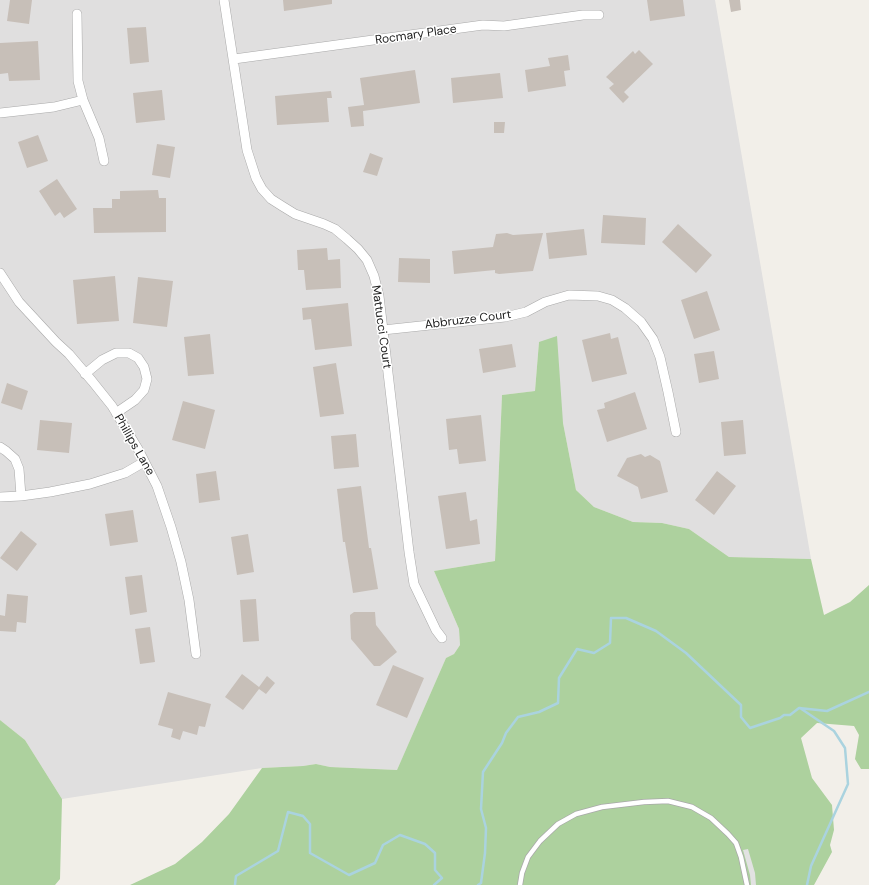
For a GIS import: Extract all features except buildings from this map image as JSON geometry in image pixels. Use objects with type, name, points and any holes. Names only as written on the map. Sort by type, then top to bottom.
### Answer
[{"type":"street","name":"Mattucci Court","points":[[224,0],[247,150],[256,178],[267,194],[282,206],[295,214],[319,222],[335,230],[358,249],[367,260],[374,276],[379,296],[414,584],[436,630],[442,638]]},
{"type":"street","points":[[77,14],[78,80],[83,100],[99,138],[104,162]]},
{"type":"street","name":"Rocmary Place","points":[[234,59],[483,25],[504,26],[583,15],[599,15]]},
{"type":"street","points":[[0,113],[54,107],[83,100]]},
{"type":"street","name":"Phillips Lane","points":[[0,273],[19,302],[68,354],[116,413],[138,449],[157,486],[171,527],[189,600],[196,654]]},
{"type":"street","name":"Abbruzze Court","points":[[383,330],[505,317],[526,312],[546,302],[569,295],[598,296],[612,300],[625,308],[641,322],[653,339],[660,357],[676,432]]},
{"type":"street","points":[[85,374],[102,360],[116,353],[128,353],[138,358],[144,367],[147,378],[144,390],[136,400],[116,413]]},
{"type":"street","points":[[0,447],[15,459],[19,469],[20,496]]},
{"type":"street","points":[[0,497],[20,496],[64,489],[107,479],[125,473],[144,462]]},
{"type":"lane","points":[[520,885],[522,873],[528,857],[540,841],[558,824],[576,814],[602,807],[644,802],[668,802],[692,807],[711,818],[728,834],[736,843],[741,857],[747,885]]},
{"type":"shaded area","points":[[0,0],[715,0],[811,559],[729,557],[689,529],[662,523],[633,522],[594,507],[576,490],[563,423],[539,342],[535,391],[502,395],[495,561],[434,571],[459,629],[460,645],[454,654],[446,658],[397,770],[330,767],[316,764],[262,768],[62,799],[25,740],[0,720]]},
{"type":"shaded area","points":[[748,849],[755,873],[756,885],[751,885],[750,875],[743,850]]},
{"type":"green space","points":[[557,336],[563,423],[576,490],[594,507],[633,522],[662,523],[689,529],[729,557],[811,559],[824,615],[850,602],[869,585],[869,769],[861,769],[855,759],[859,735],[854,726],[817,723],[801,738],[812,778],[832,805],[834,830],[830,845],[832,852],[814,885],[130,885],[175,864],[202,842],[229,814],[262,768],[316,764],[330,767],[397,770],[446,658],[454,654],[460,645],[459,629],[434,571],[495,561],[502,395],[535,391],[539,342]]},
{"type":"green space","points":[[0,720],[25,740],[62,799],[60,879],[55,885],[0,885]]},
{"type":"waterway","points":[[478,885],[481,883],[485,853],[486,828],[481,809],[483,772],[502,743],[506,733],[518,717],[539,712],[558,703],[559,678],[577,649],[594,653],[610,643],[611,618],[626,618],[656,631],[686,653],[741,705],[741,717],[750,728],[780,718],[784,715],[790,715],[799,708],[827,711],[869,692]]},
{"type":"waterway","points":[[800,708],[834,731],[845,748],[848,784],[811,866],[807,885]]},
{"type":"waterway","points":[[235,885],[236,876],[278,851],[288,812],[303,816],[310,824],[310,853],[349,875],[375,863],[383,845],[400,835],[425,844],[435,853],[435,870],[442,878],[434,885]]}]
